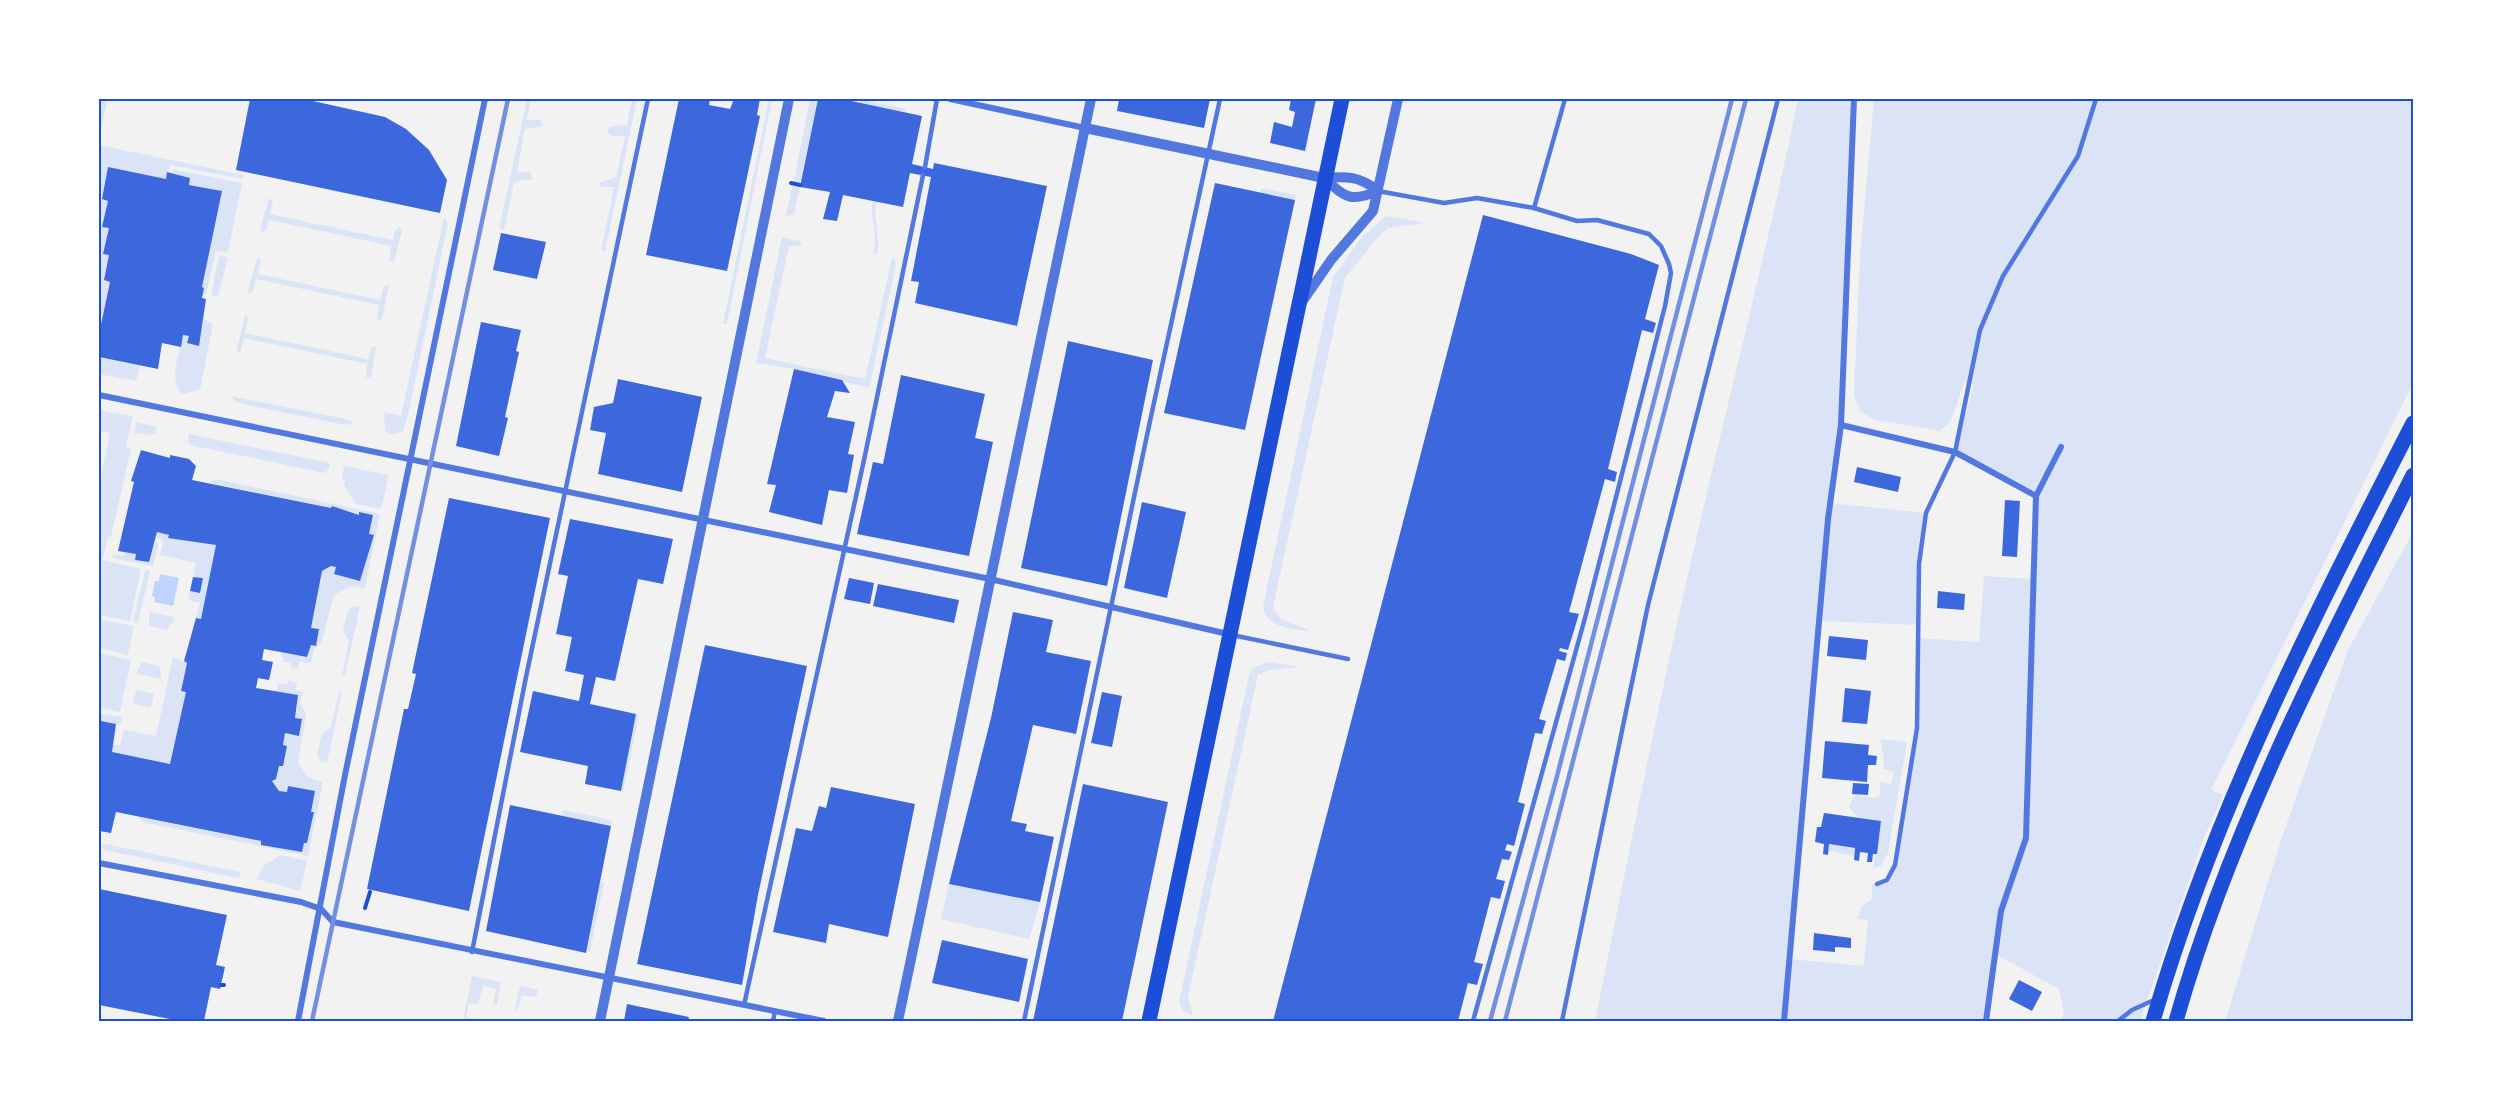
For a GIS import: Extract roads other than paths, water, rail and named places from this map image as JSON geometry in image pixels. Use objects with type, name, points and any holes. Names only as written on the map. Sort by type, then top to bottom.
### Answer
[{"type":"main road","points":[[1149,1021],[1342,99]]},
{"type":"main road","points":[[2153,1021],[2201,877],[2262,729],[2413,423]]},
{"type":"main road","points":[[2176,1021],[2204,934],[2234,853],[2321,658],[2413,475]]},
{"type":"street","points":[[298,1021],[410,458],[485,99]]},
{"type":"street","points":[[600,1021],[789,99]]},
{"type":"street","points":[[950,99],[1324,178],[1348,176],[1365,180],[1377,190]]},
{"type":"street","points":[[898,1021],[1091,99]]},
{"type":"street","points":[[1300,305],[1331,260],[1366,222],[1373,211],[1398,99]]},
{"type":"street","points":[[1784,1021],[1828,519],[1841,425],[1854,99]]},
{"type":"street","points":[[1324,178],[1344,196],[1360,198],[1377,190]]},
{"type":"street","points":[[99,395],[990,579],[1229,634]]},
{"type":"street","points":[[1841,425],[1955,452],[2036,496]]},
{"type":"street","points":[[1986,1021],[2001,911],[2026,838],[2036,496],[2049,476],[2061,447]]},
{"type":"street","points":[[99,863],[246,890],[321,909],[333,922],[472,952],[609,976],[824,1021]]},
{"type":"lane","points":[[472,952],[565,490],[648,99]]},
{"type":"lane","points":[[925,167],[937,99]]},
{"type":"lane","points":[[1024,1021],[1220,99]]},
{"type":"lane","points":[[1534,208],[1565,99]]},
{"type":"lane","points":[[1562,1021],[1648,605],[1778,99]]},
{"type":"lane","points":[[1877,884],[1887,880],[1895,865],[1917,728],[1921,539],[1933,494],[1955,452],[1980,330],[2003,276],[2078,156],[2096,99]]},
{"type":"lane","points":[[744,1005],[923,175]]},
{"type":"lane","points":[[1377,190],[1444,203],[1477,198],[1534,208],[1577,221],[1596,220],[1649,234],[1667,256],[1671,273],[1665,306],[1585,618],[1473,1021]]},
{"type":"lane","points":[[1229,634],[1348,659]]},
{"type":"lane","points":[[2118,1021],[2132,1010],[2160,998]]},
{"type":"lane","points":[[772,1021],[775,1011]]},
{"type":"water","points":[[160,574],[179,578],[173,606],[154,602],[155,597],[152,596],[155,581],[159,581]]},
{"type":"railway","points":[[312,1021],[508,99]]},
{"type":"railway","points":[[1490,1021],[1556,780],[1732,99]]},
{"type":"railway","points":[[1505,1021],[1746,99]]}]
